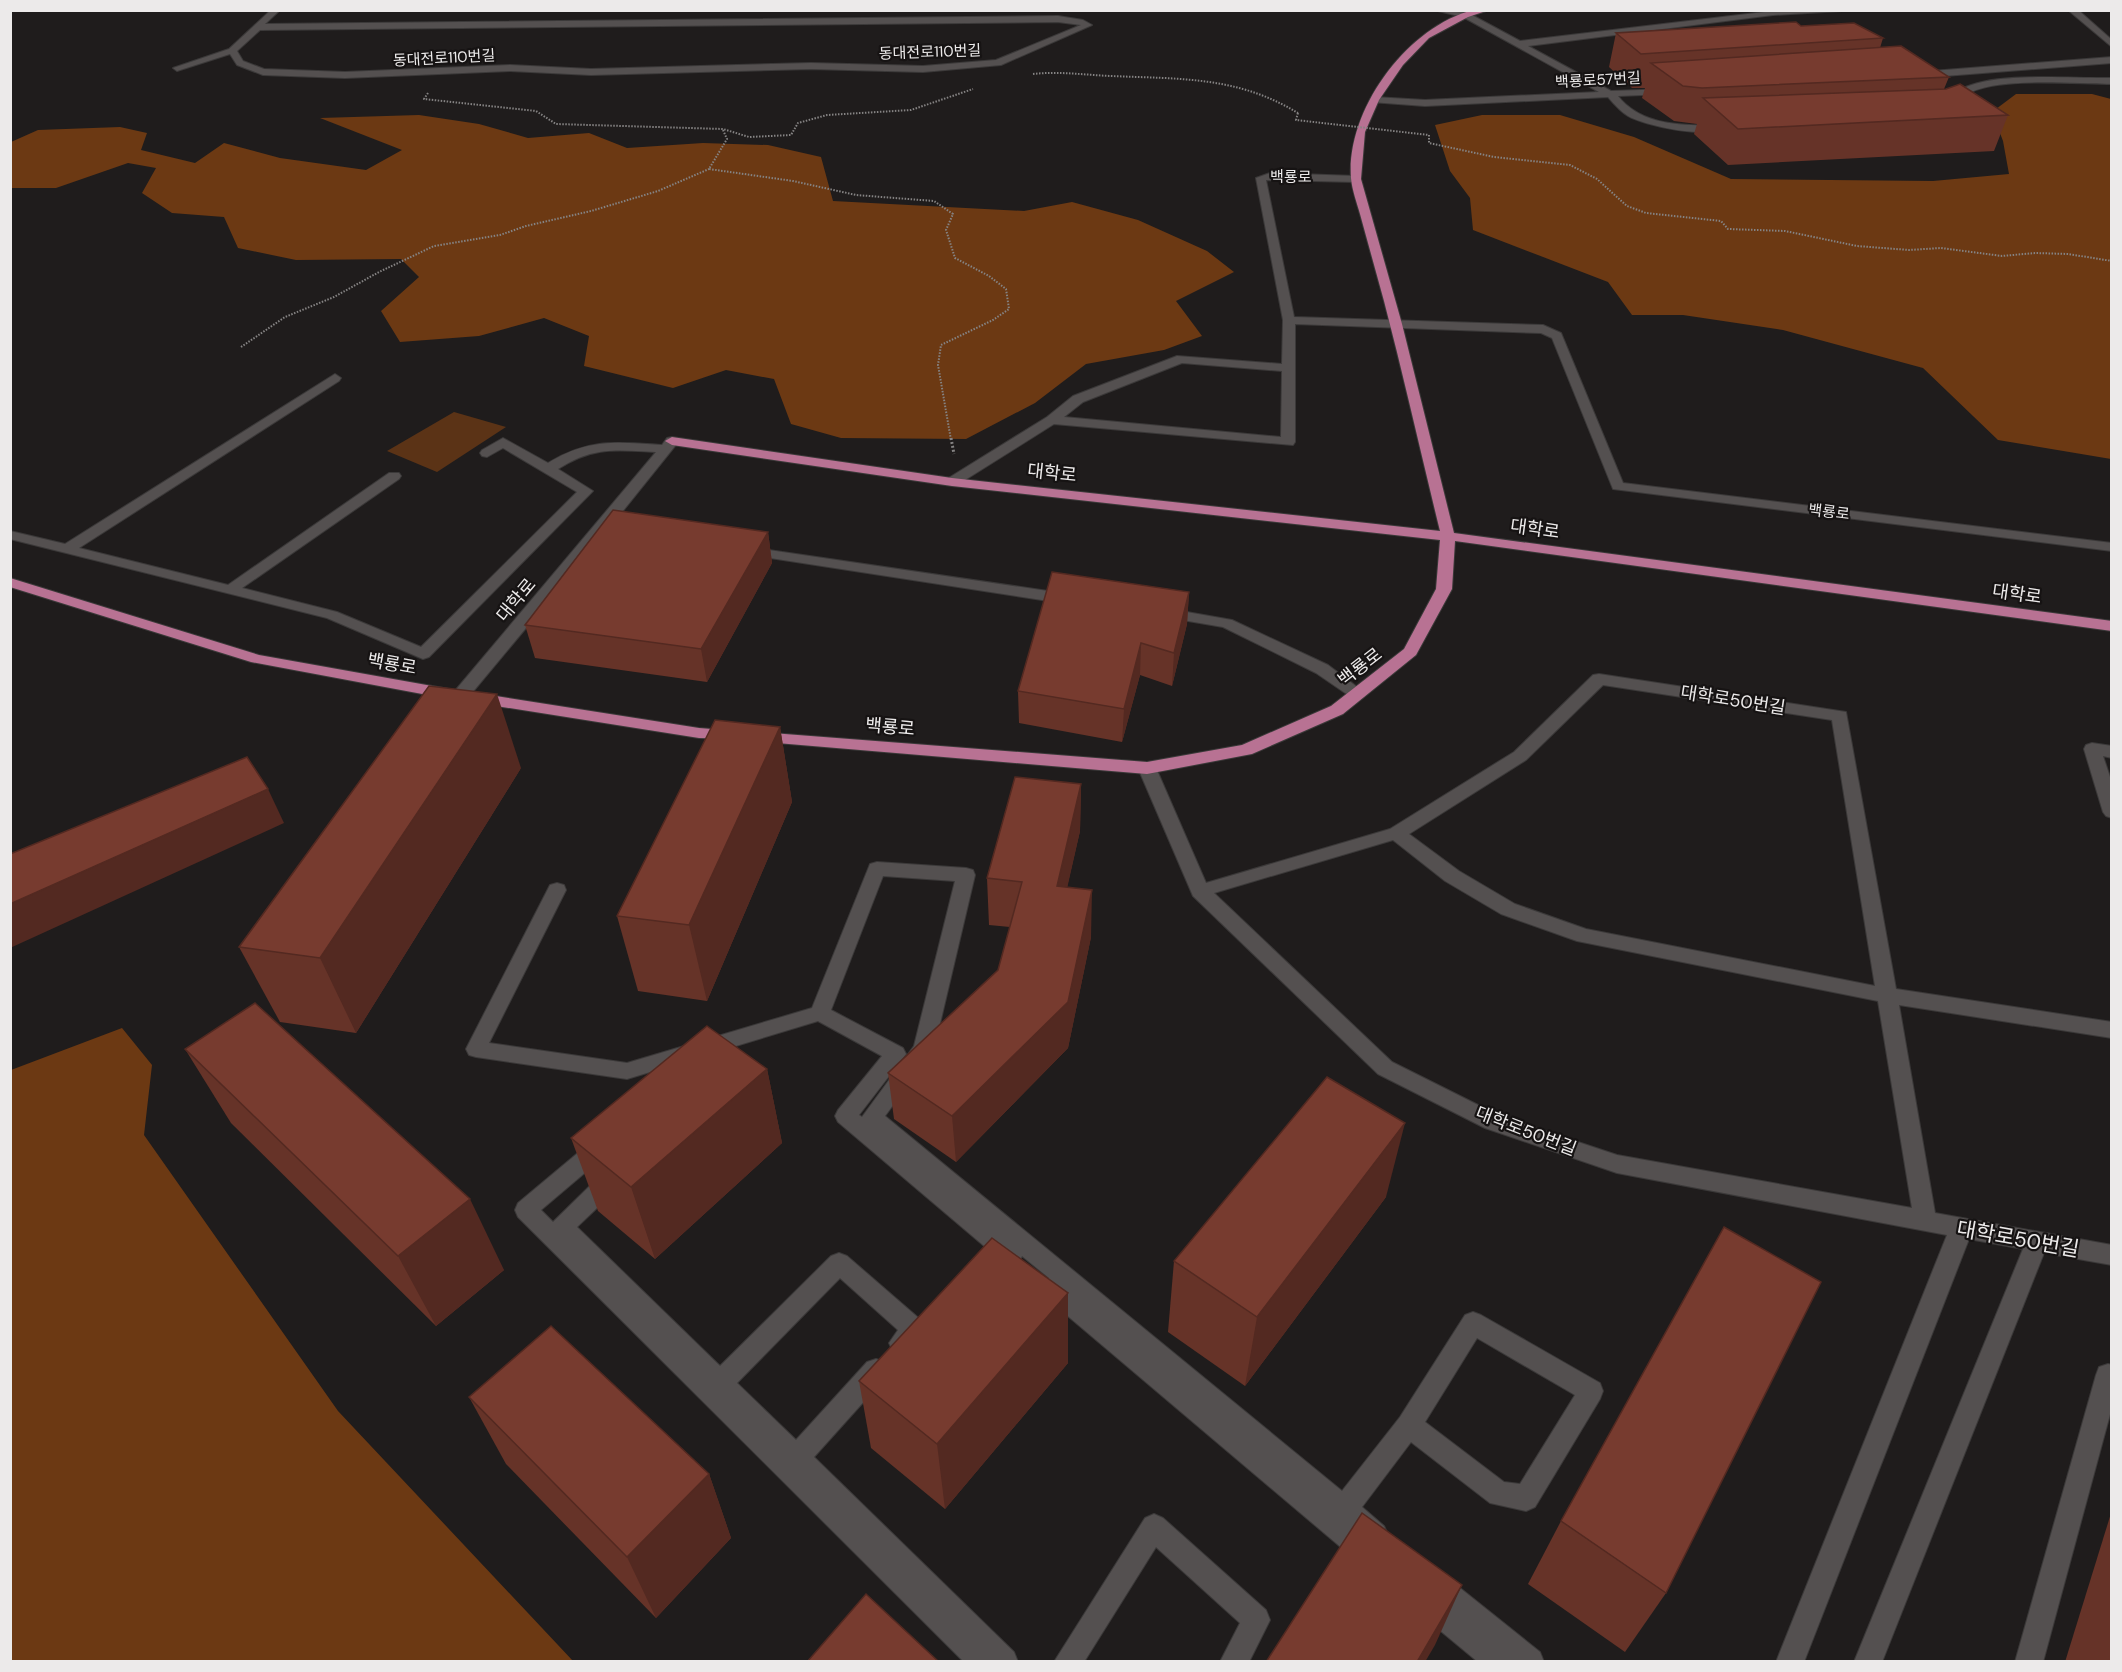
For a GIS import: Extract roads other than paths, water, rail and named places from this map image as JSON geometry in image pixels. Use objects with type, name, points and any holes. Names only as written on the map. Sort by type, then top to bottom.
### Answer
[{"type":"main road","name":"백룡로","points":[[10,582],[257,659],[460,696],[699,733],[1147,768],[1246,750],[1337,710],[1410,652],[1444,589],[1448,536],[1396,324],[1356,179],[1360,132],[1374,100],[1400,63],[1426,36],[1465,13],[1485,10]]},
{"type":"main road","name":"대학로","points":[[669,445],[952,482],[1448,536],[2112,626]]},
{"type":"street","points":[[177,68],[232,51],[276,10]]},
{"type":"street","points":[[781,10],[789,21]]},
{"type":"street","points":[[1438,10],[1465,13],[1612,95],[1618,106],[1665,126],[1692,129],[1727,127]]},
{"type":"street","points":[[1520,44],[1769,12],[1855,10]]},
{"type":"street","points":[[2072,10],[2112,45]]},
{"type":"street","points":[[1769,12],[1795,22]]},
{"type":"street","name":"동대전로110번길","points":[[232,51],[240,63],[263,72],[345,75],[510,68],[591,72],[811,66],[923,69],[998,63],[1088,25],[1058,19],[259,27]]},
{"type":"street","points":[[1904,76],[2112,60]]},
{"type":"street","points":[[1916,70],[1927,75]]},
{"type":"street","points":[[1947,114],[1956,98],[1967,90],[1996,84],[2112,81]]},
{"type":"street","name":"백룡로57번길","points":[[1374,100],[1425,103],[1682,90]]},
{"type":"street","name":"백룡로","points":[[1052,420],[1288,442],[1289,320],[1261,178],[1270,176],[1356,179]]},
{"type":"street","points":[[1289,320],[1396,324]]},
{"type":"street","name":"백룡로","points":[[1396,324],[1543,328],[1557,336],[1618,486],[2112,548]]},
{"type":"street","name":"대학로","points":[[952,482],[1052,420],[1078,399],[1181,359],[1289,368]]},
{"type":"street","points":[[67,549],[335,378]]},
{"type":"street","points":[[10,535],[332,615],[423,654],[586,491],[502,442],[487,453]]},
{"type":"street","points":[[548,469],[574,453],[609,446],[669,445]]},
{"type":"street","name":"대학로","points":[[460,696],[607,530],[669,445]]},
{"type":"street","points":[[230,590],[394,476]]},
{"type":"street","points":[[731,549],[1085,602]]},
{"type":"street","points":[[1144,610],[1227,622],[1322,669],[1357,693]]},
{"type":"street","name":"대학로50번길","points":[[1200,891],[1396,833],[1459,796],[1520,756],[1599,679],[1840,716],[1889,996],[1925,1222]]},
{"type":"street","points":[[2112,752],[2092,749],[2112,812]]},
{"type":"street","name":"대학로50번길","points":[[1147,768],[1200,891],[1385,1068],[1493,1122],[1617,1164],[2112,1255]]},
{"type":"street","points":[[1396,833],[1452,876],[1508,909],[1584,936],[1889,996],[2112,1030]]},
{"type":"street","points":[[820,1012],[878,869],[966,875],[924,1049],[872,1118],[1339,1517]]},
{"type":"street","points":[[557,890],[476,1049],[627,1071],[820,1012],[897,1053],[846,1116],[1385,1555]]},
{"type":"street","points":[[617,1133],[526,1210],[984,1662]]},
{"type":"street","points":[[630,1162],[562,1227],[1004,1662]]},
{"type":"street","points":[[1790,1662],[1961,1228]]},
{"type":"street","points":[[1868,1662],[2037,1242]]},
{"type":"street","points":[[720,1383],[839,1263],[914,1329],[796,1458]]},
{"type":"street","points":[[1339,1517],[1409,1425],[1473,1323],[1591,1391],[1526,1498],[1499,1494],[1409,1425]]},
{"type":"street","points":[[2030,1662],[2108,1375]]},
{"type":"street","points":[[1068,1662],[1154,1527],[1256,1620],[1234,1662]]},
{"type":"street","points":[[1500,1662],[1413,1578],[1530,1662]]}]
